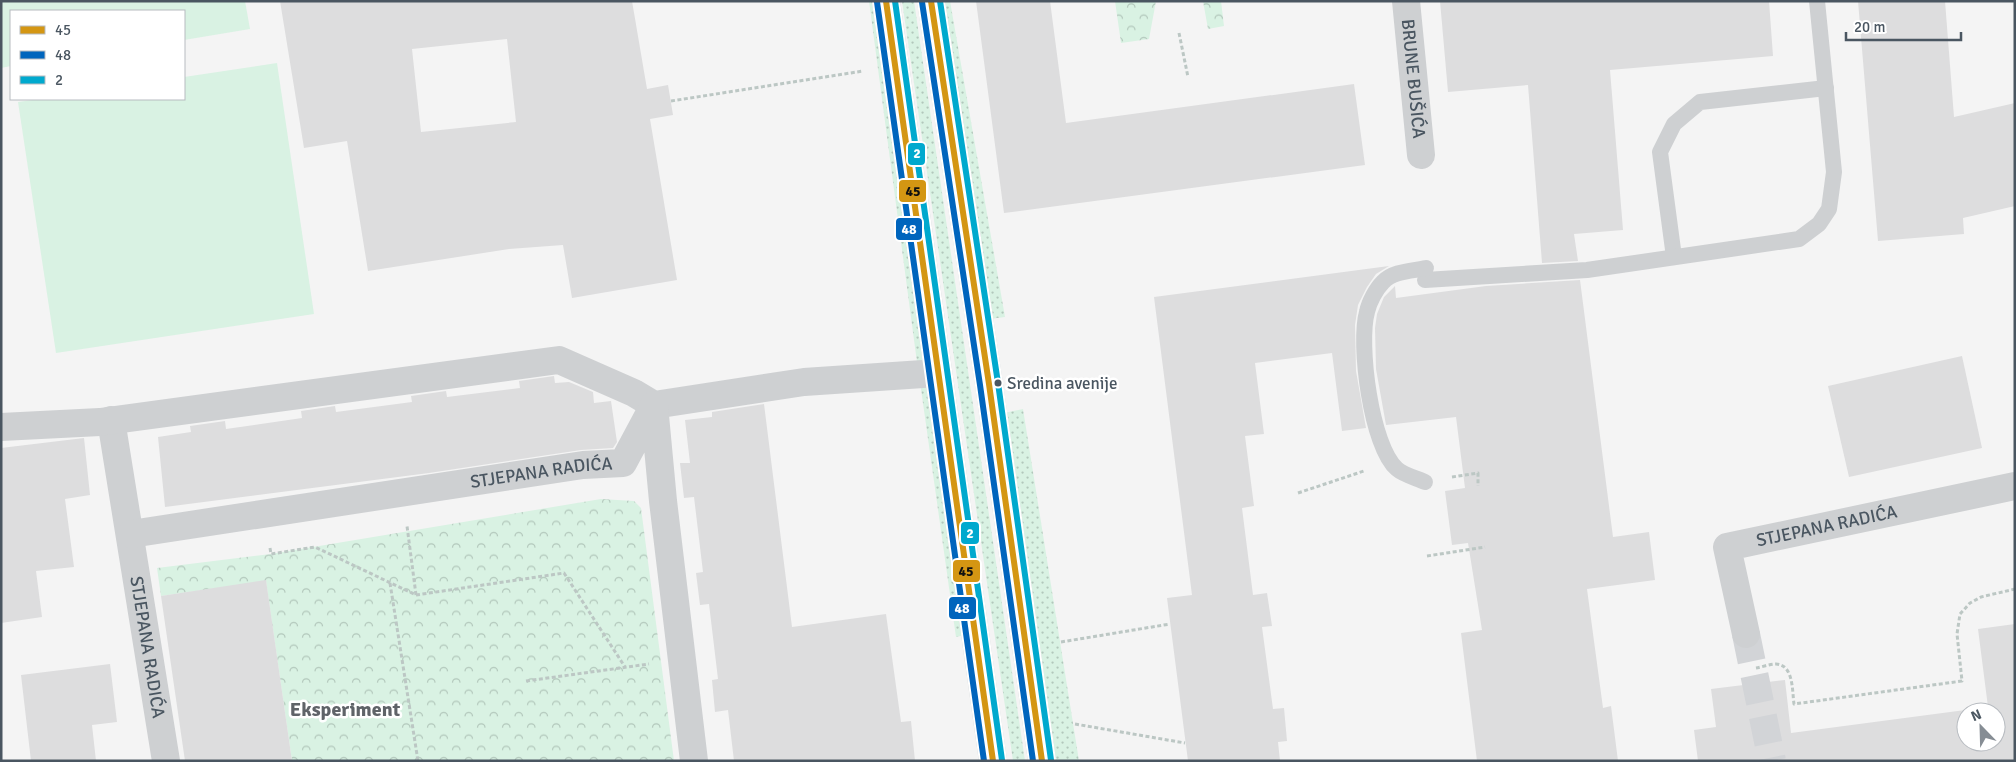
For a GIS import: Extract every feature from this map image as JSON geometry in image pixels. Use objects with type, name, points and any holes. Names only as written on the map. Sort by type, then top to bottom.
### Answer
[{"type":"main road","points":[[886,1],[993,761]]},
{"type":"main road","points":[[931,1],[988,375],[1042,761]]},
{"type":"street","name":"BRUNE BUŠIĆA","points":[[1406,1],[1421,155]]},
{"type":"street","points":[[1,427],[111,420],[559,360],[634,393],[654,405],[804,382],[938,373]]},
{"type":"street","points":[[654,405],[663,501],[694,761]]},
{"type":"street","name":"STJEPANA RADIĆA","points":[[131,534],[583,465],[622,463],[654,405]]},
{"type":"street","name":"STJEPANA RADIĆA","points":[[111,420],[131,534],[166,761]]},
{"type":"street","name":"STJEPANA RADIĆA","points":[[1746,634],[1726,548],[2015,486]]},
{"type":"lane","points":[[1425,482],[1397,469],[1382,445],[1375,427],[1368,387],[1364,329],[1367,312],[1374,294],[1383,282],[1393,275],[1587,270],[1799,239],[1819,224],[1829,209],[1834,172],[1817,1]]},
{"type":"lane","points":[[1674,257],[1660,152],[1674,124],[1700,102],[1826,88]]},
{"type":"path","points":[[1179,33],[1188,77]]},
{"type":"path","points":[[671,101],[864,71]]},
{"type":"path","points":[[1463,475],[1478,473],[1478,486]]},
{"type":"path","points":[[402,492],[416,595]]},
{"type":"path","points":[[261,514],[266,525],[271,554],[315,547],[416,595],[564,573],[625,667]]},
{"type":"path","points":[[1427,556],[1485,547]]},
{"type":"path","points":[[390,582],[418,761]]},
{"type":"path","points":[[1753,669],[1777,664],[1786,668],[1790,673],[1794,704],[1962,681],[1957,634],[1960,614],[1970,603],[1981,597],[2015,589]]},
{"type":"path","points":[[1061,642],[1170,624]]},
{"type":"path","points":[[526,681],[682,659]]},
{"type":"path","points":[[1074,724],[1185,743]]},
{"type":"green space","points":[[1,1],[245,1],[250,29],[185,40],[185,10],[10,10],[10,66],[1,68]]},
{"type":"green space","points":[[869,1],[882,1],[932,361],[918,370]]},
{"type":"green space","points":[[902,1],[914,1],[1025,761],[1013,761]]},
{"type":"green space","points":[[936,1],[950,1],[1005,317],[990,319]]},
{"type":"green space","points":[[1115,1],[1156,1],[1149,39],[1121,43]]},
{"type":"green space","points":[[1203,1],[1221,1],[1224,26],[1208,29]]},
{"type":"green space","points":[[277,63],[314,314],[56,353],[18,102],[32,100],[185,100],[185,77]]},
{"type":"green space","points":[[920,382],[933,385],[965,635],[956,637]]},
{"type":"green space","points":[[1023,409],[1079,761],[1051,761],[1004,413]]},
{"type":"green space","points":[[601,499],[634,501],[641,508],[674,761],[292,761],[266,581],[161,596],[157,568],[271,554]]},
{"type":"building","points":[[280,1],[632,1],[647,89],[668,85],[673,115],[650,119],[677,280],[572,298],[563,245],[509,249],[368,271],[347,141],[304,148]],"holes":[[[507,39],[516,122],[421,132],[412,49]]]},
{"type":"building","points":[[976,1],[1050,1],[1066,123],[1354,84],[1365,165],[1004,213]]},
{"type":"building","points":[[1440,1],[1769,1],[1773,56],[1610,70],[1623,230],[1574,234],[1578,261],[1542,263],[1528,85],[1448,92]]},
{"type":"building","points":[[1858,1],[1945,1],[1954,117],[2015,103],[2015,206],[1963,218],[1964,234],[1878,241]]},
{"type":"building","points":[[1389,266],[1376,274],[1367,287],[1358,305],[1355,325],[1356,371],[1366,428],[1342,431],[1332,353],[1255,363],[1264,434],[1245,436],[1254,506],[1242,508],[1253,595],[1267,593],[1272,626],[1262,627],[1273,709],[1284,708],[1287,741],[1278,742],[1280,761],[1188,761],[1167,598],[1192,595],[1154,297]]},
{"type":"building","points":[[1580,280],[1613,537],[1649,532],[1655,580],[1587,589],[1603,708],[1611,706],[1618,761],[1477,761],[1461,633],[1482,630],[1468,543],[1452,545],[1445,491],[1465,488],[1456,417],[1386,425],[1376,369],[1375,328],[1377,314],[1384,297],[1395,286],[1396,298],[1486,286]]},
{"type":"building","points":[[1962,356],[1982,448],[1849,477],[1828,386]]},
{"type":"building","points":[[554,376],[555,383],[569,382],[593,392],[594,403],[611,401],[617,442],[613,448],[581,450],[429,473],[165,507],[158,437],[191,432],[190,426],[225,421],[226,429],[302,418],[301,411],[335,406],[336,412],[412,402],[411,396],[446,391],[447,397],[520,388],[519,381]]},
{"type":"building","points":[[764,404],[792,627],[886,614],[901,722],[911,721],[915,761],[734,761],[728,710],[715,712],[712,680],[718,679],[709,604],[700,605],[696,573],[703,572],[694,497],[684,498],[680,463],[690,463],[685,420],[712,417],[712,412]]},
{"type":"building","points":[[84,438],[90,495],[65,499],[74,567],[36,571],[42,617],[1,623],[1,448]]},
{"type":"building","points":[[266,580],[292,761],[185,761],[161,596]]},
{"type":"building","points":[[2015,624],[2015,761],[1698,761],[1694,730],[1716,727],[1711,689],[1785,680],[1791,733],[1956,711],[1956,752],[2006,752],[2006,702],[1987,702],[1978,629]]},
{"type":"building","points":[[110,664],[117,722],[92,725],[96,761],[31,761],[21,675]]},
{"type":"tunnel","points":[[1746,634],[1772,761]]},
{"type":"transit line","name":"45","points":[[886,1],[993,761]]},
{"type":"transit line","name":"2","points":[[895,1],[1002,760]]},
{"type":"transit line","name":"45","points":[[931,1],[989,384],[1042,761]]},
{"type":"transit line","name":"2","points":[[940,1],[998,383],[1051,760]]},
{"type":"transit line","name":"48","points":[[877,2],[984,761]]},
{"type":"transit line","name":"48","points":[[922,2],[980,385],[1033,761]]},
{"type":"place","name":"Sredina avenije","points":[[998,383]]},
{"type":"district","name":"Eksperiment","points":[[345,709]]}]
